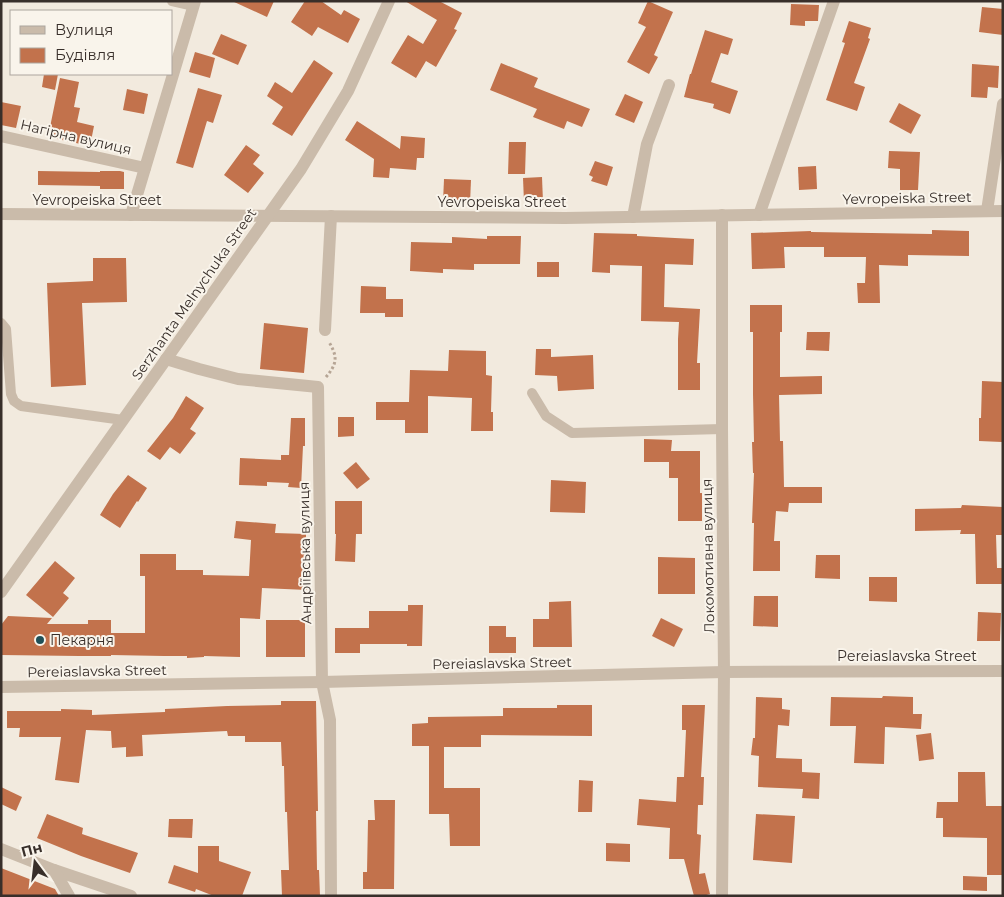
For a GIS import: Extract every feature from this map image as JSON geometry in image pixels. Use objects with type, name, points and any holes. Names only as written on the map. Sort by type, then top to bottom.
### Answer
[{"type":"street","name":"Serzhanta Melnychuka Street","points":[[1,592],[300,169],[348,91],[389,1]]},
{"type":"street","points":[[759,215],[834,1]]},
{"type":"street","points":[[131,215],[195,4]]},
{"type":"street","points":[[633,217],[648,144],[669,85]]},
{"type":"street","points":[[987,211],[1003,104]]},
{"type":"street","name":"Нагірна вулиця","points":[[1,136],[145,168]]},
{"type":"street","name":"Yevropeiska Street","points":[[1,214],[565,218],[1003,211]]},
{"type":"street","name":"Локомотивна вулиця","points":[[722,215],[724,672],[722,896]]},
{"type":"street","points":[[325,330],[331,216]]},
{"type":"street","points":[[166,359],[238,379],[318,387]]},
{"type":"street","name":"Андріївська вулиця","points":[[318,387],[322,682],[330,720],[331,896]]},
{"type":"street","name":"Pereiaslavska Street","points":[[1,687],[322,682],[724,672],[1003,671]]},
{"type":"street","points":[[1,848],[54,870],[131,896]]},
{"type":"street","points":[[54,870],[69,896]]},
{"type":"lane","points":[[172,1],[195,4]]},
{"type":"lane","points":[[1,324],[6,329],[11,394],[14,401],[21,406],[124,420]]},
{"type":"lane","points":[[532,393],[546,416],[572,433],[722,429]]},
{"type":"path","points":[[318,387],[334,367],[336,357],[325,330]]},
{"type":"building","points":[[232,1],[274,1],[267,17]]},
{"type":"building","points":[[305,1],[321,1],[341,15],[344,10],[360,19],[348,43],[318,27],[312,36],[291,22]]},
{"type":"building","points":[[405,1],[439,1],[462,13],[454,29],[457,30],[436,67],[426,61],[416,78],[391,63],[408,35],[423,44],[437,20]]},
{"type":"building","points":[[648,1],[673,12],[654,55],[658,57],[649,74],[627,62],[646,27],[638,23]]},
{"type":"building","points":[[791,4],[819,5],[818,21],[805,21],[805,26],[790,25]]},
{"type":"building","points":[[982,7],[1003,9],[1003,35],[979,32]]},
{"type":"building","points":[[849,21],[871,28],[868,38],[870,39],[854,83],[865,87],[857,111],[826,100],[845,43],[842,42]]},
{"type":"building","points":[[705,30],[733,39],[728,55],[721,53],[711,82],[738,91],[730,114],[713,108],[714,104],[684,97]]},
{"type":"building","points":[[221,34],[247,45],[238,65],[212,54]]},
{"type":"building","points":[[195,52],[215,58],[210,78],[189,72]]},
{"type":"building","points":[[314,60],[333,73],[292,136],[272,124],[283,107],[267,96],[275,82],[292,93]]},
{"type":"building","points":[[501,63],[538,78],[534,87],[590,109],[582,127],[567,121],[564,129],[533,117],[537,109],[490,90]]},
{"type":"building","points":[[972,64],[999,66],[998,88],[988,87],[987,98],[971,97]]},
{"type":"building","points":[[44,75],[58,75],[55,90],[42,87]]},
{"type":"building","points":[[60,78],[79,82],[74,107],[80,108],[77,122],[94,126],[90,146],[48,137]]},
{"type":"building","points":[[198,88],[222,95],[213,123],[207,121],[193,168],[176,163]]},
{"type":"building","points":[[127,89],[148,94],[144,114],[123,110]]},
{"type":"building","points":[[625,94],[643,102],[634,123],[615,115]]},
{"type":"building","points":[[1,102],[21,106],[16,128],[1,125]]},
{"type":"building","points":[[899,103],[921,115],[911,134],[889,122]]},
{"type":"building","points":[[357,121],[400,149],[401,136],[425,138],[424,158],[417,158],[416,170],[390,168],[389,178],[373,177],[374,159],[345,140]]},
{"type":"building","points":[[509,142],[526,142],[525,174],[508,174]]},
{"type":"building","points":[[246,145],[260,155],[253,164],[264,173],[248,193],[224,175]]},
{"type":"building","points":[[889,151],[920,152],[918,190],[900,190],[900,169],[888,168]]},
{"type":"building","points":[[595,161],[613,167],[607,186],[591,181],[593,177],[589,175]]},
{"type":"building","points":[[816,166],[817,189],[799,190],[798,167]]},
{"type":"building","points":[[38,171],[120,171],[124,172],[124,189],[100,189],[100,186],[38,185]]},
{"type":"building","points":[[542,177],[543,202],[524,202],[523,178]]},
{"type":"building","points":[[444,179],[471,180],[470,203],[443,202]]},
{"type":"building","points":[[932,230],[969,231],[969,256],[908,255],[908,266],[879,265],[880,303],[858,303],[857,283],[865,283],[866,257],[824,257],[824,247],[784,247],[785,268],[752,269],[751,233],[811,231],[932,234]]},
{"type":"building","points":[[594,233],[637,234],[637,236],[694,239],[693,265],[665,264],[664,307],[700,309],[697,363],[700,363],[700,390],[678,390],[679,322],[641,321],[642,266],[610,265],[610,273],[592,272]]},
{"type":"building","points":[[487,236],[521,236],[520,264],[474,264],[474,270],[443,269],[443,273],[410,271],[411,242],[452,243],[452,237],[487,239]]},
{"type":"building","points":[[93,258],[126,258],[127,302],[82,303],[86,385],[51,387],[47,283],[93,281]]},
{"type":"building","points":[[537,262],[559,262],[559,277],[537,277]]},
{"type":"building","points":[[361,286],[386,287],[386,299],[403,299],[403,317],[385,317],[385,313],[360,313]]},
{"type":"building","points":[[750,305],[782,305],[780,377],[822,376],[822,394],[779,395],[784,487],[822,487],[822,503],[789,503],[788,512],[776,511],[774,541],[780,541],[780,571],[753,571],[753,332],[750,332]]},
{"type":"building","points":[[264,323],[308,328],[304,373],[260,369]]},
{"type":"building","points":[[807,332],[830,332],[829,351],[806,350]]},
{"type":"building","points":[[536,349],[551,349],[551,357],[593,355],[594,389],[558,391],[557,376],[535,375]]},
{"type":"building","points":[[449,350],[486,351],[486,375],[492,376],[491,412],[493,412],[493,431],[471,431],[472,398],[428,396],[428,433],[405,433],[405,420],[376,420],[376,402],[409,402],[410,370],[448,371]]},
{"type":"building","points":[[982,381],[1003,382],[1002,442],[979,441]]},
{"type":"building","points":[[186,396],[204,408],[190,429],[196,433],[180,454],[170,447],[160,460],[147,451],[173,418]]},
{"type":"building","points":[[338,417],[354,417],[354,436],[338,437]]},
{"type":"building","points":[[291,418],[305,418],[305,446],[303,446],[301,488],[288,487],[289,483],[267,482],[267,486],[239,485],[240,458],[281,460],[281,455],[289,455]]},
{"type":"building","points":[[644,439],[672,440],[671,451],[700,451],[702,521],[678,521],[678,478],[669,478],[669,462],[644,462]]},
{"type":"building","points":[[356,462],[370,479],[357,489],[343,473]]},
{"type":"building","points":[[128,475],[147,488],[120,528],[100,515]]},
{"type":"building","points":[[551,480],[586,482],[585,513],[550,512]]},
{"type":"building","points":[[335,501],[362,501],[362,534],[356,534],[355,562],[335,561]]},
{"type":"building","points":[[962,505],[1003,507],[1003,535],[996,535],[997,568],[1003,568],[1003,584],[976,584],[975,534],[960,534],[961,530],[915,531],[915,509],[961,508]]},
{"type":"building","points":[[236,521],[276,524],[275,533],[306,534],[306,568],[308,568],[307,590],[262,588],[260,619],[240,618],[240,657],[1,655],[1,625],[8,616],[52,618],[47,624],[88,624],[88,620],[111,620],[111,633],[145,633],[145,576],[140,576],[140,554],[176,554],[176,570],[203,570],[203,575],[249,576],[251,540],[234,538]]},
{"type":"building","points":[[816,555],[840,555],[840,579],[815,578]]},
{"type":"building","points":[[658,557],[695,558],[695,594],[658,594]]},
{"type":"building","points":[[55,561],[75,578],[63,593],[69,598],[53,617],[26,595]]},
{"type":"building","points":[[869,577],[897,577],[897,602],[869,601]]},
{"type":"building","points":[[754,596],[778,596],[778,627],[753,626]]},
{"type":"building","points":[[571,601],[572,647],[533,647],[533,619],[549,619],[549,602]]},
{"type":"building","points":[[408,605],[423,605],[422,646],[407,646],[407,644],[360,644],[360,653],[335,653],[335,628],[369,628],[369,611],[408,611]]},
{"type":"building","points":[[978,612],[1001,613],[1000,641],[977,641]]},
{"type":"building","points":[[661,618],[683,629],[674,647],[652,636]]},
{"type":"building","points":[[266,620],[305,620],[305,657],[266,657]]},
{"type":"building","points":[[489,626],[506,626],[506,637],[516,637],[516,653],[489,653]]},
{"type":"building","points":[[883,696],[913,697],[913,714],[922,714],[921,729],[885,727],[884,764],[854,763],[856,726],[830,726],[831,697],[882,698]]},
{"type":"building","points":[[756,697],[782,698],[782,709],[790,710],[789,726],[778,725],[776,758],[802,759],[802,772],[820,773],[819,799],[802,798],[803,789],[758,787],[759,756],[751,755],[753,738],[755,738]]},
{"type":"building","points":[[281,701],[316,701],[317,870],[319,870],[320,896],[282,896],[281,870],[289,870],[287,812],[285,812],[284,766],[282,766],[281,742],[245,742],[245,736],[228,736],[227,731],[142,735],[143,756],[126,757],[126,747],[112,748],[111,731],[86,730],[79,783],[55,780],[61,737],[19,737],[20,728],[7,728],[7,711],[92,710],[92,715],[165,712],[165,709],[281,705]]},
{"type":"building","points":[[557,705],[592,705],[592,736],[481,735],[481,747],[444,747],[444,788],[480,788],[480,846],[450,846],[449,814],[429,814],[429,746],[412,746],[412,724],[428,723],[428,717],[503,716],[503,708],[557,708]]},
{"type":"building","points":[[682,705],[705,705],[701,777],[704,777],[703,805],[698,805],[697,834],[701,835],[699,874],[705,873],[710,894],[703,896],[694,896],[684,859],[669,859],[670,828],[637,825],[639,799],[676,802],[677,777],[684,777],[686,730],[682,730]]},
{"type":"building","points":[[931,733],[934,759],[919,761],[916,735]]},
{"type":"building","points":[[958,772],[985,772],[986,806],[1003,806],[1003,875],[987,875],[987,838],[943,837],[943,818],[936,818],[937,802],[958,802]]},
{"type":"building","points":[[579,780],[593,781],[592,812],[578,812]]},
{"type":"building","points":[[1,787],[22,797],[16,811],[1,804]]},
{"type":"building","points":[[374,800],[395,800],[394,889],[363,889],[363,872],[367,872],[368,820],[375,820]]},
{"type":"building","points":[[47,814],[83,828],[82,834],[138,853],[130,873],[37,838]]},
{"type":"building","points":[[756,814],[795,816],[792,863],[753,860]]},
{"type":"building","points":[[169,819],[193,819],[192,838],[168,837]]},
{"type":"building","points":[[606,843],[630,844],[630,862],[606,861]]},
{"type":"building","points":[[198,846],[219,846],[219,861],[251,872],[242,896],[214,896],[196,889],[195,892],[168,883],[174,865],[198,873]]},
{"type":"building","points":[[1,868],[55,889],[59,896],[1,896]]},
{"type":"building","points":[[963,876],[987,877],[987,891],[963,890]]},
{"type":"place","name":"Пекарня","points":[[40,640]]}]
